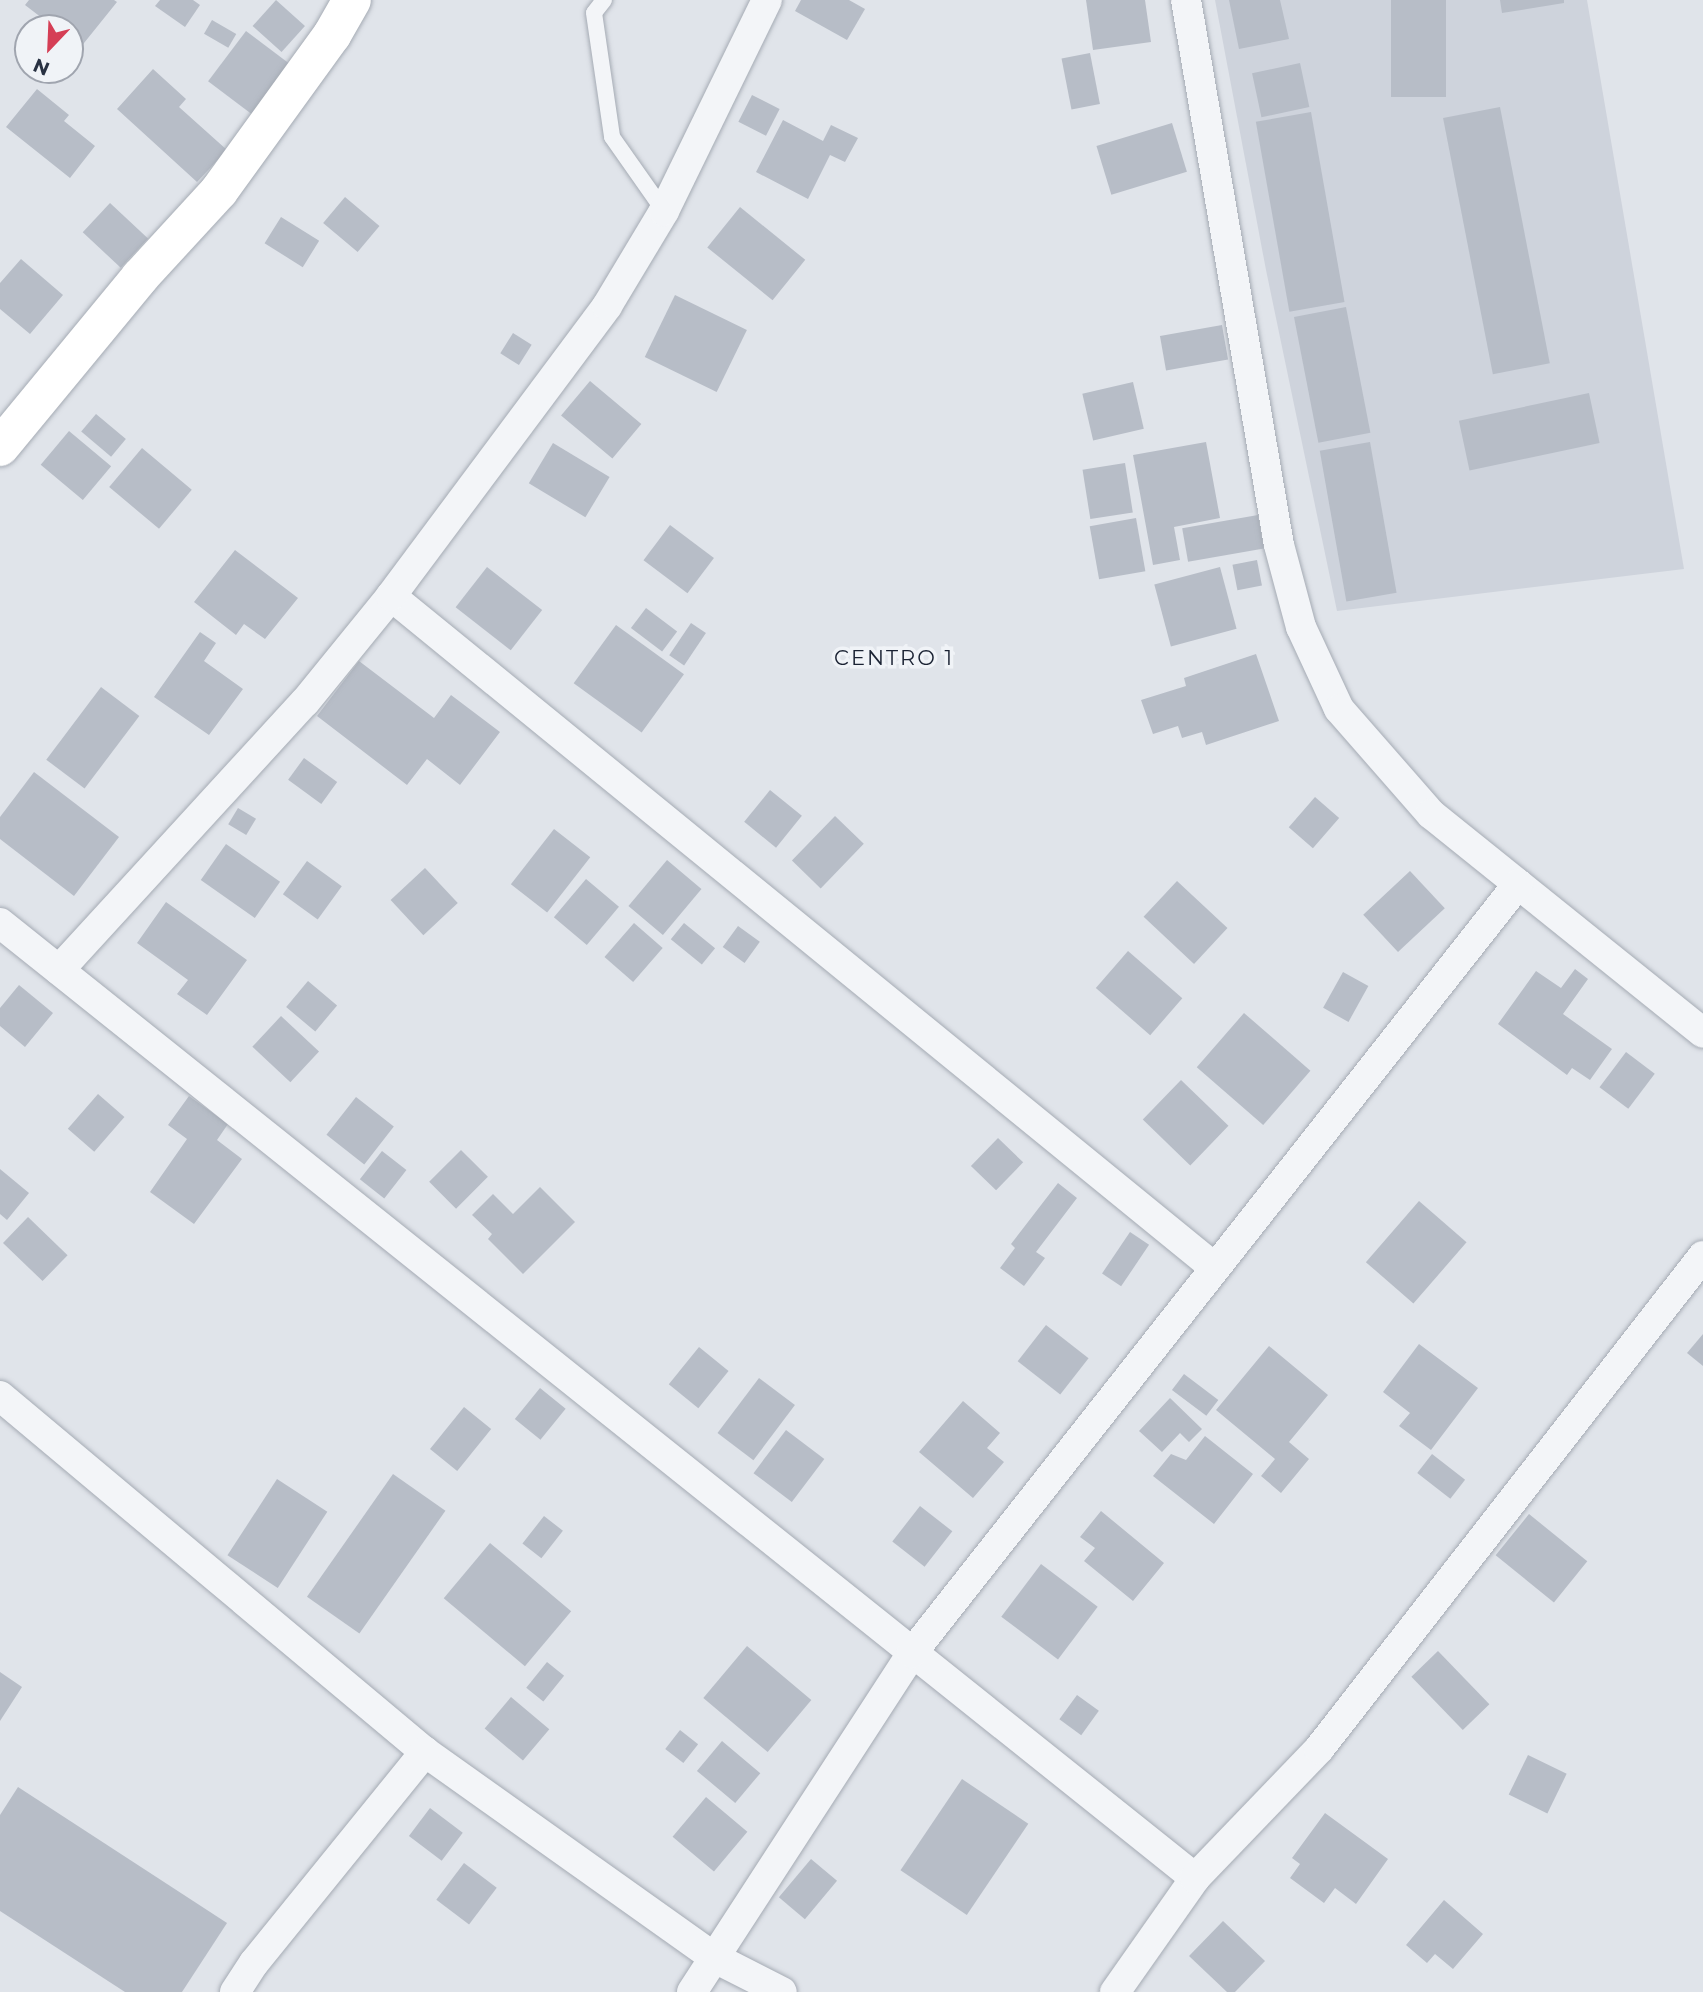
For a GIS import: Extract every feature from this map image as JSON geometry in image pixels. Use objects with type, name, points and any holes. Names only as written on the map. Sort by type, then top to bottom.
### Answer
[{"type":"street","points":[[0,447],[140,276],[219,191],[332,35],[352,0]]},
{"type":"street","points":[[58,970],[305,702],[391,596],[607,306],[664,211],[767,0]]},
{"type":"street","points":[[1186,0],[1279,545],[1301,627],[1339,709],[1431,814],[1703,1033]]},
{"type":"street","points":[[391,596],[1215,1268]]},
{"type":"street","points":[[692,1992],[912,1653],[1518,884]]},
{"type":"street","points":[[0,923],[1195,1878]]},
{"type":"street","points":[[1115,1992],[1195,1878],[1319,1749],[1703,1256]]},
{"type":"street","points":[[0,1395],[425,1752],[713,1957],[782,1992]]},
{"type":"street","points":[[235,1992],[254,1963],[425,1752]]},
{"type":"lane","points":[[604,0],[594,13],[612,137],[664,211]]},
{"type":"shaded area","points":[[1215,0],[1587,0],[1684,569],[1337,611],[1266,270]]},
{"type":"building","points":[[29,0],[117,2],[84,43],[84,14],[37,14],[25,5]]},
{"type":"building","points":[[160,0],[193,0],[200,5],[185,27],[155,6]]},
{"type":"building","points":[[276,0],[305,26],[282,52],[253,26]]},
{"type":"building","points":[[801,0],[849,0],[865,9],[847,40],[795,11]]},
{"type":"building","points":[[1086,0],[1145,0],[1151,42],[1093,50]]},
{"type":"building","points":[[1229,0],[1280,0],[1289,39],[1239,49]]},
{"type":"building","points":[[1391,0],[1446,0],[1446,97],[1391,97]]},
{"type":"building","points":[[1500,0],[1564,0],[1564,3],[1502,13]]},
{"type":"building","points":[[212,20],[236,34],[228,48],[204,34]]},
{"type":"building","points":[[246,31],[293,67],[255,117],[208,81]]},
{"type":"building","points":[[1090,53],[1100,104],[1071,110],[1062,59]]},
{"type":"building","points":[[1300,63],[1309,107],[1261,117],[1252,73]]},
{"type":"building","points":[[153,69],[186,99],[179,107],[227,150],[197,182],[117,109]]},
{"type":"building","points":[[37,89],[69,115],[64,121],[95,146],[70,178],[6,127]]},
{"type":"building","points":[[752,95],[780,109],[766,136],[738,122]]},
{"type":"building","points":[[1500,107],[1550,363],[1493,374],[1443,118]]},
{"type":"building","points":[[1311,112],[1345,302],[1289,312],[1256,122]]},
{"type":"building","points":[[783,120],[823,141],[831,125],[858,138],[845,162],[830,155],[808,199],[756,172]]},
{"type":"building","points":[[1172,123],[1187,172],[1111,195],[1096,146]]},
{"type":"building","points":[[345,197],[379,226],[358,252],[323,223]]},
{"type":"building","points":[[110,203],[148,238],[121,268],[83,232]]},
{"type":"building","points":[[740,207],[805,260],[773,300],[707,247]]},
{"type":"building","points":[[281,217],[319,241],[303,267],[265,243]]},
{"type":"building","points":[[21,259],[63,295],[30,334],[0,309],[0,283]]},
{"type":"building","points":[[675,295],[747,330],[717,392],[645,357]]},
{"type":"building","points":[[1346,307],[1370,433],[1318,443],[1294,317]]},
{"type":"building","points":[[1222,325],[1228,359],[1166,370],[1160,336]]},
{"type":"building","points":[[513,333],[532,345],[519,365],[500,353]]},
{"type":"building","points":[[590,381],[641,424],[612,459],[561,415]]},
{"type":"building","points":[[1133,382],[1144,429],[1093,440],[1082,394]]},
{"type":"building","points":[[1589,393],[1600,443],[1470,471],[1459,421]]},
{"type":"building","points":[[96,414],[126,439],[111,457],[81,432]]},
{"type":"building","points":[[69,431],[111,466],[83,500],[41,465]]},
{"type":"building","points":[[1206,442],[1220,518],[1174,527],[1180,560],[1153,565],[1133,455]]},
{"type":"building","points":[[1370,442],[1397,593],[1346,602],[1320,451]]},
{"type":"building","points":[[553,443],[610,477],[585,517],[529,483]]},
{"type":"building","points":[[142,448],[192,490],[159,529],[109,487]]},
{"type":"building","points":[[1125,463],[1133,512],[1090,519],[1083,470]]},
{"type":"building","points":[[1258,515],[1264,548],[1188,562],[1182,528]]},
{"type":"building","points":[[1136,518],[1145,571],[1099,579],[1090,526]]},
{"type":"building","points":[[670,525],[714,558],[687,593],[644,560]]},
{"type":"building","points":[[235,550],[298,598],[265,639],[244,624],[236,635],[194,602]]},
{"type":"building","points":[[1257,560],[1262,586],[1237,590],[1232,565]]},
{"type":"building","points":[[487,567],[542,610],[511,650],[456,607]]},
{"type":"building","points":[[1220,567],[1237,629],[1171,646],[1154,585]]},
{"type":"building","points":[[646,608],[677,631],[662,651],[631,628]]},
{"type":"building","points":[[691,623],[706,633],[684,665],[669,655]]},
{"type":"building","points":[[616,625],[684,674],[642,733],[574,683]]},
{"type":"building","points":[[200,632],[216,643],[204,661],[243,689],[209,735],[154,697]]},
{"type":"building","points":[[1256,654],[1279,721],[1206,745],[1202,732],[1182,738],[1178,726],[1153,734],[1141,700],[1186,686],[1184,678]]},
{"type":"building","points":[[359,661],[434,718],[451,695],[500,732],[460,785],[427,759],[407,785],[317,716]]},
{"type":"building","points":[[101,687],[139,716],[85,789],[46,760]]},
{"type":"building","points":[[304,758],[337,782],[321,804],[288,780]]},
{"type":"building","points":[[34,772],[119,837],[74,896],[0,839],[0,817]]},
{"type":"building","points":[[770,790],[802,816],[776,848],[744,822]]},
{"type":"building","points":[[1315,797],[1339,818],[1313,848],[1289,827]]},
{"type":"building","points":[[238,808],[256,819],[246,835],[228,824]]},
{"type":"building","points":[[835,816],[864,844],[821,888],[792,861]]},
{"type":"building","points":[[554,829],[590,857],[547,912],[511,884]]},
{"type":"building","points":[[226,844],[280,882],[255,918],[201,880]]},
{"type":"building","points":[[667,860],[701,889],[663,935],[628,906]]},
{"type":"building","points":[[307,861],[342,886],[318,919],[283,894]]},
{"type":"building","points":[[425,868],[458,903],[423,935],[391,900]]},
{"type":"building","points":[[1410,871],[1445,908],[1398,952],[1363,915]]},
{"type":"building","points":[[586,879],[619,907],[587,945],[554,917]]},
{"type":"building","points":[[1177,881],[1227,928],[1194,964],[1144,917]]},
{"type":"building","points":[[166,902],[247,960],[207,1015],[177,994],[188,980],[137,943]]},
{"type":"building","points":[[634,923],[663,948],[633,982],[604,957]]},
{"type":"building","points":[[684,923],[715,948],[702,964],[671,939]]},
{"type":"building","points":[[738,926],[760,942],[745,963],[723,947]]},
{"type":"building","points":[[1128,951],[1182,998],[1150,1035],[1096,988]]},
{"type":"building","points":[[1575,969],[1588,979],[1563,1014],[1612,1049],[1590,1080],[1572,1068],[1567,1075],[1498,1024],[1536,971],[1561,988]]},
{"type":"building","points":[[1343,972],[1368,986],[1348,1022],[1323,1008]]},
{"type":"building","points":[[308,981],[337,1005],[315,1031],[286,1007]]},
{"type":"building","points":[[19,985],[53,1013],[25,1047],[0,1026],[0,1008]]},
{"type":"building","points":[[1244,1013],[1310,1071],[1263,1125],[1197,1067]]},
{"type":"building","points":[[281,1016],[319,1051],[290,1082],[252,1047]]},
{"type":"building","points":[[1626,1052],[1655,1074],[1628,1109],[1600,1087]]},
{"type":"building","points":[[1181,1080],[1228,1126],[1190,1165],[1143,1120]]},
{"type":"building","points":[[98,1094],[124,1117],[94,1152],[68,1129]]},
{"type":"building","points":[[189,1096],[228,1124],[217,1140],[242,1159],[194,1224],[150,1192],[187,1139],[168,1125]]},
{"type":"building","points":[[356,1097],[394,1127],[364,1164],[326,1135]]},
{"type":"building","points":[[998,1138],[1023,1162],[996,1190],[971,1166]]},
{"type":"building","points":[[461,1150],[488,1177],[456,1209],[429,1182]]},
{"type":"building","points":[[382,1151],[406,1170],[384,1198],[360,1179]]},
{"type":"building","points":[[0,1169],[29,1193],[7,1220],[0,1214]]},
{"type":"building","points":[[1058,1183],[1077,1198],[1036,1252],[1045,1258],[1024,1286],[1000,1268],[1015,1248],[1011,1244]]},
{"type":"building","points":[[540,1187],[575,1222],[523,1274],[488,1239],[492,1234],[472,1215],[493,1194],[513,1214]]},
{"type":"building","points":[[1419,1201],[1467,1242],[1413,1303],[1366,1262]]},
{"type":"building","points":[[28,1217],[68,1255],[43,1281],[3,1243]]},
{"type":"building","points":[[1130,1232],[1149,1245],[1121,1286],[1102,1273]]},
{"type":"building","points":[[1046,1325],[1089,1358],[1060,1394],[1018,1361]]},
{"type":"building","points":[[1703,1334],[1703,1366],[1687,1353]]},
{"type":"building","points":[[1419,1344],[1478,1388],[1431,1450],[1399,1426],[1410,1413],[1383,1392]]},
{"type":"building","points":[[1269,1346],[1328,1395],[1289,1442],[1309,1459],[1281,1493],[1261,1476],[1275,1459],[1216,1410]]},
{"type":"building","points":[[699,1347],[729,1371],[698,1408],[669,1384]]},
{"type":"building","points":[[1184,1374],[1218,1400],[1206,1416],[1172,1390]]},
{"type":"building","points":[[759,1378],[795,1405],[753,1460],[717,1433]]},
{"type":"building","points":[[540,1388],[566,1409],[540,1440],[515,1419]]},
{"type":"building","points":[[1170,1398],[1202,1429],[1189,1442],[1180,1433],[1162,1452],[1139,1431]]},
{"type":"building","points":[[963,1401],[1000,1433],[987,1448],[1004,1462],[973,1498],[919,1452]]},
{"type":"building","points":[[464,1407],[491,1429],[457,1471],[430,1449]]},
{"type":"building","points":[[786,1430],[824,1459],[792,1502],[754,1473]]},
{"type":"building","points":[[1205,1436],[1253,1474],[1214,1524],[1153,1476],[1171,1454],[1186,1460]]},
{"type":"building","points":[[1432,1454],[1465,1480],[1450,1499],[1417,1473]]},
{"type":"building","points":[[393,1474],[445,1511],[359,1634],[307,1597]]},
{"type":"building","points":[[277,1479],[327,1512],[278,1588],[227,1555]]},
{"type":"building","points":[[920,1506],[952,1531],[925,1567],[892,1541]]},
{"type":"building","points":[[1101,1511],[1164,1563],[1133,1601],[1084,1561],[1095,1548],[1080,1537]]},
{"type":"building","points":[[1529,1514],[1587,1561],[1554,1602],[1496,1555]]},
{"type":"building","points":[[544,1516],[563,1531],[541,1558],[522,1544]]},
{"type":"building","points":[[490,1543],[571,1611],[525,1666],[444,1598]]},
{"type":"building","points":[[1041,1564],[1098,1607],[1058,1659],[1001,1617]]},
{"type":"building","points":[[747,1646],[811,1700],[768,1752],[703,1698]]},
{"type":"building","points":[[1438,1651],[1489,1704],[1463,1730],[1411,1677]]},
{"type":"building","points":[[547,1662],[564,1676],[543,1701],[526,1688]]},
{"type":"building","points":[[0,1672],[22,1687],[0,1721]]},
{"type":"building","points":[[1077,1695],[1099,1711],[1081,1735],[1059,1719]]},
{"type":"building","points":[[511,1697],[549,1729],[523,1761],[485,1728]]},
{"type":"building","points":[[680,1730],[698,1744],[683,1763],[665,1749]]},
{"type":"building","points":[[722,1741],[760,1773],[735,1803],[697,1771]]},
{"type":"building","points":[[1528,1755],[1567,1774],[1547,1813],[1509,1795]]},
{"type":"building","points":[[962,1779],[1028,1824],[967,1915],[900,1870]]},
{"type":"building","points":[[18,1787],[227,1923],[182,1992],[125,1992],[0,1911],[0,1815]]},
{"type":"building","points":[[706,1797],[747,1832],[714,1872],[673,1837]]},
{"type":"building","points":[[430,1808],[463,1833],[442,1861],[409,1836]]},
{"type":"building","points":[[1325,1813],[1388,1859],[1356,1904],[1335,1888],[1324,1903],[1290,1878],[1300,1864],[1292,1858]]},
{"type":"building","points":[[811,1859],[837,1881],[805,1919],[779,1897]]},
{"type":"building","points":[[464,1863],[497,1888],[469,1924],[436,1900]]},
{"type":"building","points":[[1444,1900],[1483,1934],[1453,1969],[1435,1954],[1427,1963],[1406,1945]]},
{"type":"building","points":[[1223,1921],[1265,1961],[1235,1992],[1227,1992],[1189,1956]]},
{"type":"district","name":"CENTRO 1","points":[[894,658]]}]
